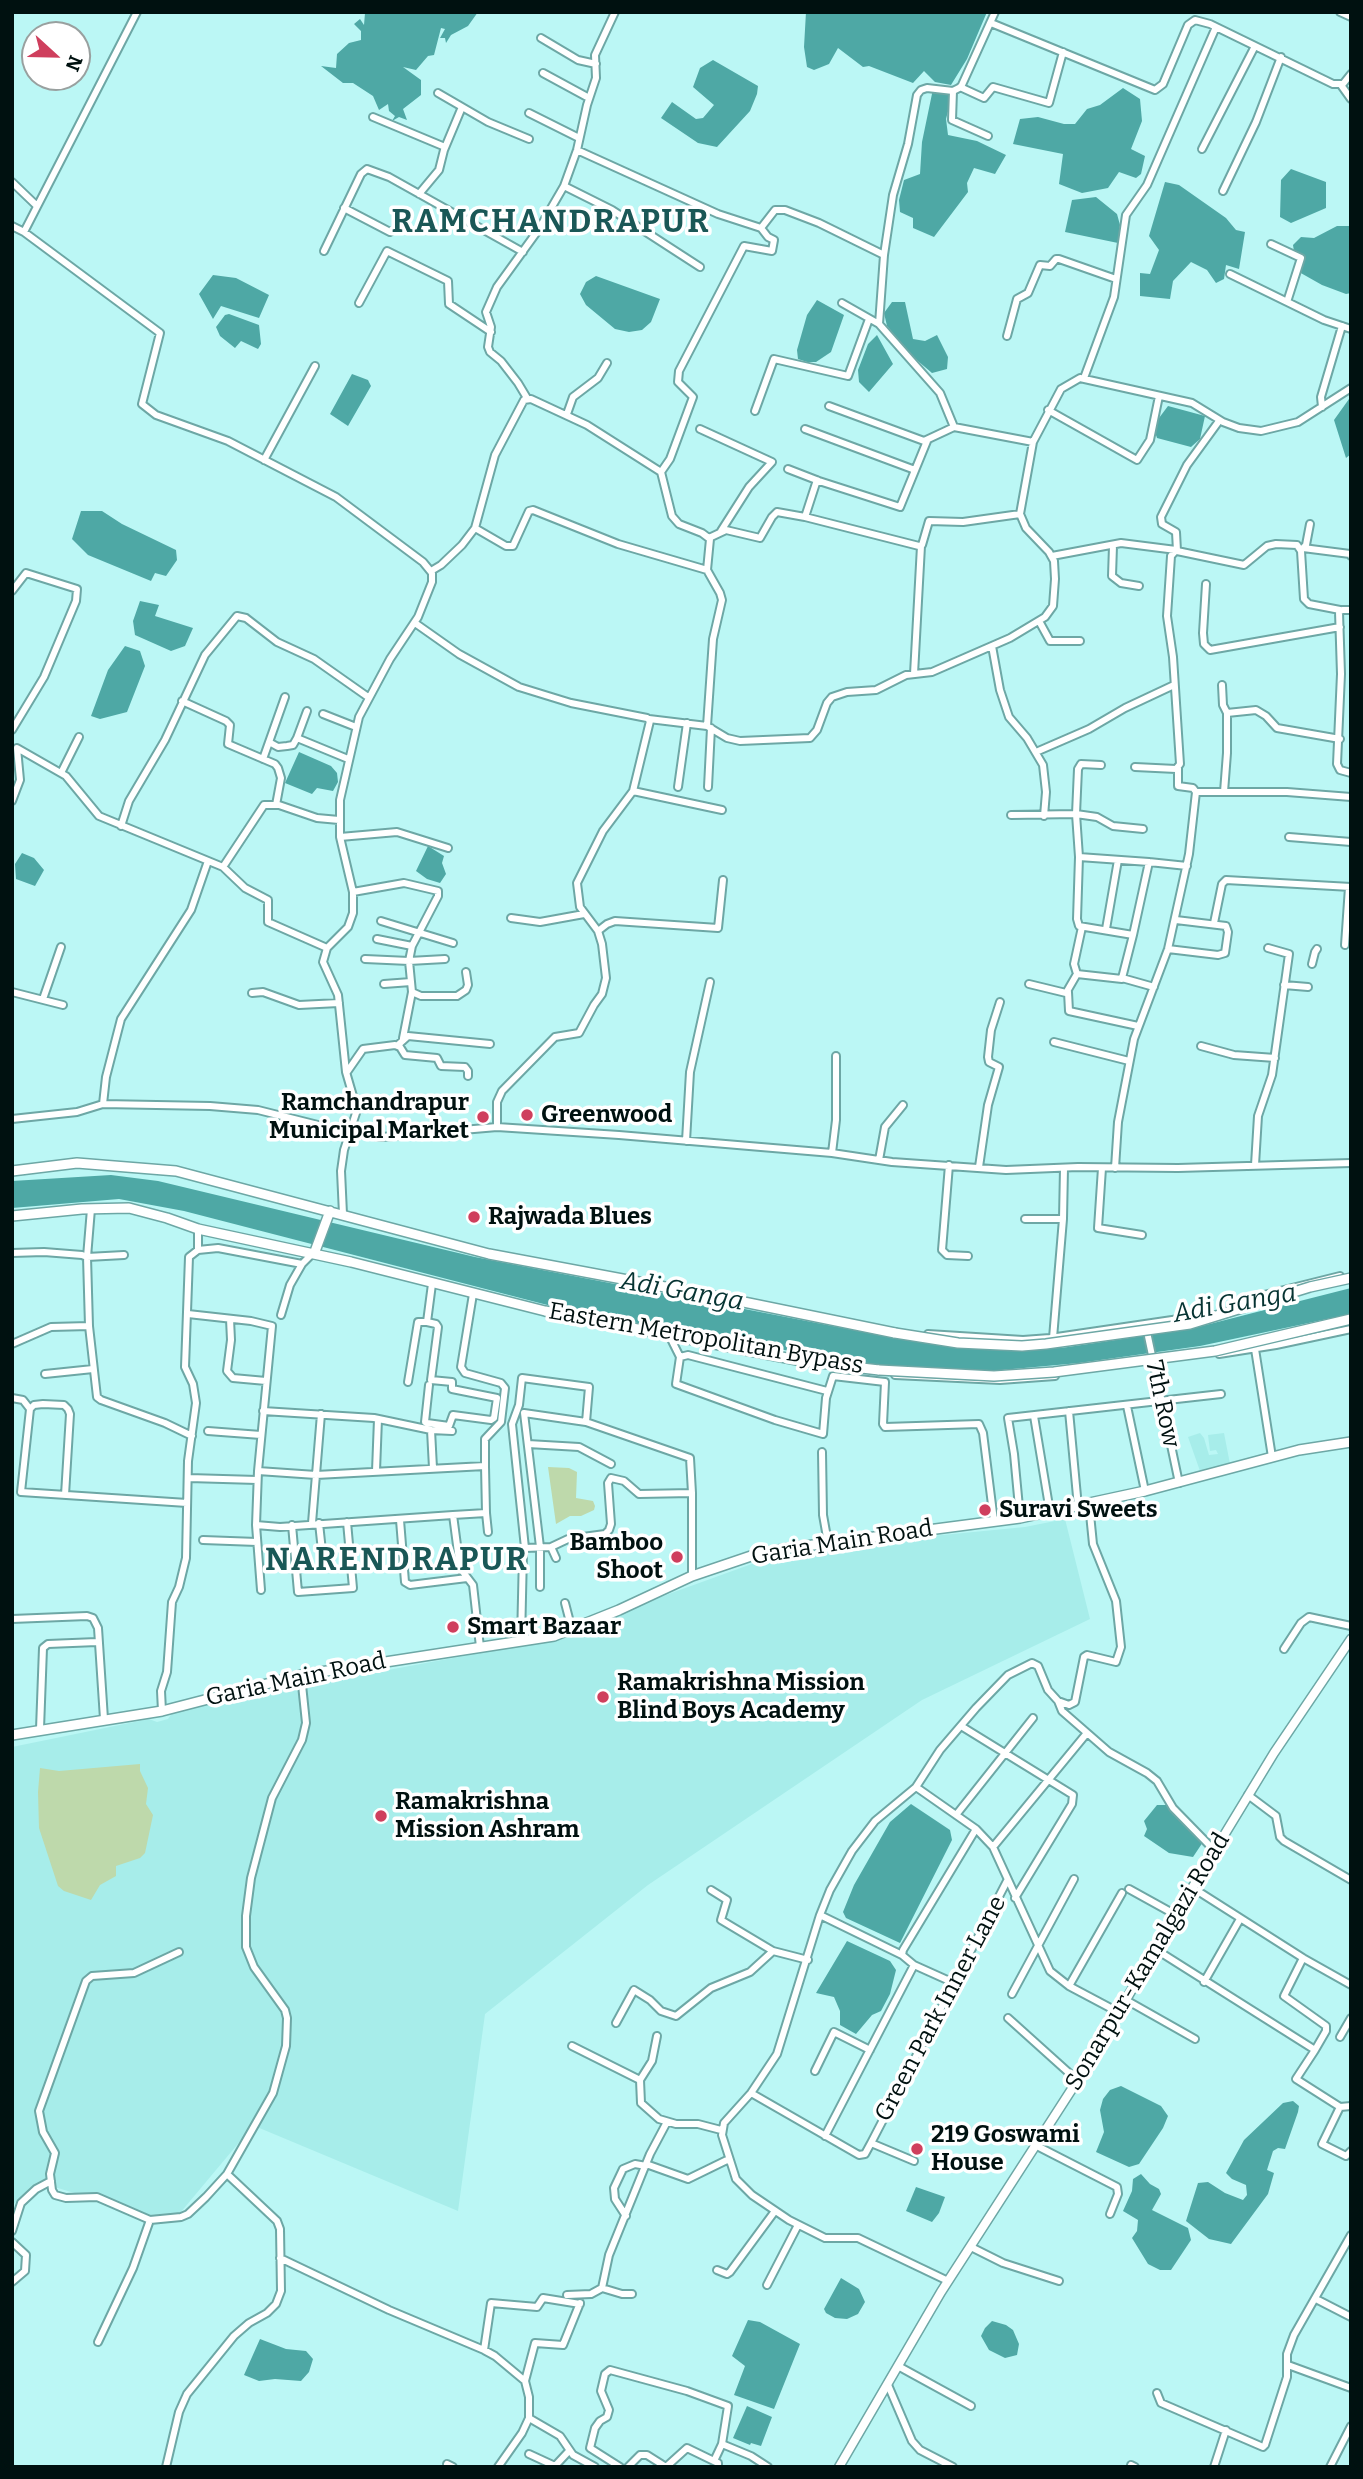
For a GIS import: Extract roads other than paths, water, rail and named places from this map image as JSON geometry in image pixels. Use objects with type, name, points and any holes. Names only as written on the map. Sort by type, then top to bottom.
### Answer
[{"type":"main road","name":"Eastern Metropolitan Bypass","points":[[12,1171],[77,1163],[183,1172],[282,1201],[343,1214],[489,1254],[958,1343],[1022,1346],[1190,1324],[1351,1276]]},
{"type":"main road","name":"Eastern Metropolitan Bypass","points":[[12,1216],[129,1208],[198,1229],[313,1254],[473,1294],[802,1361],[879,1370],[994,1376],[1054,1372],[1215,1351],[1351,1319]]},
{"type":"main road","points":[[313,1254],[330,1211]]},
{"type":"main road","name":"Garia Main Road","points":[[12,1735],[162,1710],[301,1675],[554,1636],[692,1576],[757,1555],[1020,1518],[1078,1507],[1145,1492],[1299,1450],[1351,1442]]},
{"type":"main road","name":"Sonarpur-Kamalgazi Road","points":[[839,2467],[948,2281],[1078,2081],[1248,1795],[1305,1704],[1351,1639]]},
{"type":"street","points":[[24,232],[137,12]]},
{"type":"street","points":[[615,12],[596,52],[596,78],[577,150],[564,186],[539,229],[497,287],[486,312],[491,332],[488,347],[489,352],[507,368],[527,398],[567,414],[661,472],[672,516],[679,524],[709,538]]},
{"type":"street","points":[[988,136],[952,120],[957,89],[995,12]]},
{"type":"street","points":[[1340,12],[1351,17]]},
{"type":"street","points":[[991,23],[1155,90],[1163,84],[1191,22],[1197,20],[1281,57],[1329,82],[1341,85],[1351,99]]},
{"type":"street","points":[[1084,378],[1112,304],[1126,215],[1147,185],[1216,27]]},
{"type":"street","points":[[541,38],[578,60],[596,64]]},
{"type":"street","points":[[1202,149],[1255,46]]},
{"type":"street","points":[[879,324],[884,255],[893,195],[908,144],[917,95],[921,90],[931,87],[957,89],[984,98],[993,88],[1049,103],[1063,52]]},
{"type":"street","points":[[1223,191],[1256,122],[1281,57]]},
{"type":"street","points":[[543,73],[589,97]]},
{"type":"street","points":[[1341,85],[1351,74]]},
{"type":"street","points":[[438,93],[488,122],[529,139]]},
{"type":"street","points":[[419,194],[439,170],[445,147],[462,107]]},
{"type":"street","points":[[529,113],[579,138]]},
{"type":"street","points":[[373,117],[445,147]]},
{"type":"street","points":[[577,150],[708,210],[761,228],[774,240],[772,251],[744,246],[679,371],[678,382],[693,397],[670,459],[661,472]]},
{"type":"street","points":[[324,251],[361,174],[367,169],[390,177],[523,252]]},
{"type":"street","points":[[12,182],[37,205]]},
{"type":"street","points":[[564,186],[612,210],[700,267]]},
{"type":"street","points":[[344,208],[390,232]]},
{"type":"street","points":[[761,228],[775,210],[779,209],[819,223],[884,255]]},
{"type":"street","points":[[12,226],[24,232],[160,333],[142,404],[156,415],[228,441],[336,497],[423,562],[431,571],[432,582],[415,623],[368,697],[356,727],[340,800],[340,836],[353,892],[353,913],[351,922],[323,956],[324,967],[337,991],[340,1003],[346,1072],[357,1110],[344,1150],[341,1171],[343,1214]]},
{"type":"street","points":[[1271,244],[1301,258],[1287,302]]},
{"type":"street","points":[[359,303],[387,251],[449,281],[449,304],[491,332]]},
{"type":"street","points":[[1007,336],[1017,299],[1028,293],[1040,265],[1050,266],[1059,259],[1116,279]]},
{"type":"street","points":[[1230,274],[1351,329]]},
{"type":"street","points":[[842,303],[879,324],[940,393],[954,427]]},
{"type":"street","points":[[755,411],[774,359],[848,376],[869,319]]},
{"type":"street","points":[[1322,407],[1321,397],[1342,326]]},
{"type":"street","points":[[567,414],[574,396],[597,380],[607,363]]},
{"type":"street","points":[[264,460],[315,366]]},
{"type":"street","points":[[415,623],[458,654],[519,687],[571,704],[709,727],[727,738],[740,741],[810,738],[817,730],[825,706],[832,697],[848,692],[876,690],[904,676],[932,672],[992,646],[1049,613],[1053,606],[1055,579],[1052,556],[1026,528],[1020,514],[1033,442],[1048,410],[1065,385],[1074,379],[1084,378],[1192,403],[1219,421],[1247,430],[1267,431],[1298,422],[1351,388]]},
{"type":"street","points":[[1048,410],[1137,460],[1150,440],[1159,396]]},
{"type":"street","points":[[431,571],[462,545],[475,528],[495,455],[520,405],[527,398]]},
{"type":"street","points":[[829,406],[927,440]]},
{"type":"street","points":[[1219,421],[1187,466],[1161,517],[1162,524],[1176,532],[1176,550],[1171,556],[1167,616],[1180,764],[1178,786],[1193,788],[1196,792],[1287,792],[1351,797]]},
{"type":"street","points":[[788,469],[900,507],[927,440],[954,427],[1033,442]]},
{"type":"street","points":[[700,429],[772,463],[749,487],[721,531]]},
{"type":"street","points":[[805,429],[915,470]]},
{"type":"street","points":[[805,517],[817,480]]},
{"type":"street","points":[[475,528],[506,546],[513,546],[529,511],[533,510],[618,544],[707,570]]},
{"type":"street","points":[[709,538],[721,531],[730,530],[760,538],[775,513],[805,517],[921,546]]},
{"type":"street","points":[[914,674],[921,546],[929,521],[962,522],[1020,514]]},
{"type":"street","points":[[1310,524],[1303,548],[1304,599],[1310,604],[1351,610]]},
{"type":"street","points":[[708,787],[713,639],[722,600],[707,570],[709,538]]},
{"type":"street","points":[[1052,556],[1121,543],[1176,550],[1237,565],[1248,563],[1269,546],[1293,544],[1351,556]]},
{"type":"street","points":[[1113,546],[1112,576],[1121,583],[1139,586]]},
{"type":"street","points":[[1303,548],[1318,547]]},
{"type":"street","points":[[12,591],[26,573],[77,589],[44,677],[12,730]]},
{"type":"street","points":[[1206,584],[1203,633],[1206,648],[1210,650],[1339,627]]},
{"type":"street","points":[[1340,610],[1338,767],[1351,773]]},
{"type":"street","points":[[121,826],[129,802],[165,740],[205,656],[237,616],[246,618],[277,642],[314,659],[368,697]]},
{"type":"street","points":[[1038,621],[1050,641],[1080,641]]},
{"type":"street","points":[[992,646],[1009,717],[1043,765],[1046,778],[1044,816]]},
{"type":"street","points":[[1341,674],[1351,674]]},
{"type":"street","points":[[1036,752],[1089,729],[1125,708],[1174,685]]},
{"type":"street","points":[[1222,685],[1223,705],[1227,713],[1224,792]]},
{"type":"street","points":[[263,760],[285,697]]},
{"type":"street","points":[[182,701],[226,721],[230,725],[228,744],[278,768],[281,778],[276,805]]},
{"type":"street","points":[[1227,713],[1256,710],[1266,716],[1277,729],[1340,739]]},
{"type":"street","points":[[269,742],[278,747],[293,745],[298,738],[306,711]]},
{"type":"street","points":[[323,714],[356,727]]},
{"type":"street","points":[[496,1127],[498,1098],[502,1091],[555,1037],[579,1033],[593,1006],[603,994],[606,978],[602,944],[598,931],[583,914],[577,894],[580,874],[603,831],[633,791],[649,719]]},
{"type":"street","points":[[678,787],[687,723]]},
{"type":"street","points":[[61,773],[79,737]]},
{"type":"street","points":[[298,738],[348,759]]},
{"type":"street","points":[[14,747],[61,773],[75,785],[99,816],[223,867],[245,888],[268,900],[268,922],[327,948]]},
{"type":"street","points":[[12,801],[20,780],[14,747]]},
{"type":"street","points":[[1101,765],[1081,764],[1078,767],[1077,919],[1082,927],[1133,935]]},
{"type":"street","points":[[1135,767],[1178,768]]},
{"type":"street","points":[[633,791],[722,810]]},
{"type":"street","points":[[1115,1168],[1118,1122],[1129,1061],[1138,1026],[1168,949],[1176,920],[1187,866],[1196,792]]},
{"type":"street","points":[[223,867],[264,805],[276,805],[310,817],[339,820]]},
{"type":"street","points":[[1011,815],[1076,814],[1097,817],[1113,825],[1143,829]]},
{"type":"street","points":[[340,836],[397,832],[448,848]]},
{"type":"street","points":[[1289,837],[1351,842]]},
{"type":"street","points":[[1079,857],[1187,866]]},
{"type":"street","points":[[1106,929],[1118,860]]},
{"type":"street","points":[[103,1104],[106,1077],[121,1019],[191,910],[208,861]]},
{"type":"street","points":[[1122,979],[1149,862]]},
{"type":"street","points":[[598,931],[615,921],[718,928],[723,880]]},
{"type":"street","points":[[1214,923],[1222,884],[1226,880],[1350,887],[1345,945]]},
{"type":"street","points":[[353,892],[404,883],[437,890],[438,897],[412,947],[409,961],[412,992],[403,1039]]},
{"type":"street","points":[[511,918],[540,922],[583,914]]},
{"type":"street","points":[[1168,949],[1223,955],[1228,928],[1224,925],[1176,920]]},
{"type":"street","points":[[381,921],[453,943]]},
{"type":"street","points":[[1082,927],[1074,964],[1077,974],[1068,992],[1069,1011],[1138,1026]]},
{"type":"street","points":[[377,939],[412,947]]},
{"type":"street","points":[[43,999],[61,947]]},
{"type":"street","points":[[1255,1165],[1258,1116],[1270,1083],[1275,1058],[1289,954],[1268,948]]},
{"type":"street","points":[[1312,964],[1317,949]]},
{"type":"street","points":[[365,959],[445,959]]},
{"type":"street","points":[[412,992],[421,996],[457,996],[466,990],[467,972]]},
{"type":"street","points":[[1077,974],[1154,986]]},
{"type":"street","points":[[384,984],[411,982]]},
{"type":"street","points":[[685,1141],[690,1072],[710,982]]},
{"type":"street","points":[[1029,984],[1068,992]]},
{"type":"street","points":[[1284,985],[1308,987]]},
{"type":"street","points":[[12,992],[64,1005]]},
{"type":"street","points":[[252,993],[261,992],[299,1005],[340,1003]]},
{"type":"street","points":[[979,1167],[988,1105],[999,1067],[989,1062],[988,1057],[991,1030],[1000,1003]]},
{"type":"street","points":[[346,1072],[365,1048],[398,1045],[408,1036],[490,1044]]},
{"type":"street","points":[[1054,1042],[1129,1061]]},
{"type":"street","points":[[398,1045],[405,1055],[437,1058],[441,1066],[465,1067],[468,1076]]},
{"type":"street","points":[[1201,1046],[1234,1055],[1275,1058]]},
{"type":"street","points":[[832,1153],[836,1120],[835,1056]]},
{"type":"street","points":[[12,1119],[77,1112],[103,1104],[210,1106],[257,1110],[351,1133],[403,1137],[496,1127],[832,1153],[892,1162],[1006,1170],[1351,1163]]},
{"type":"street","points":[[879,1160],[885,1127],[903,1105]]},
{"type":"street","points":[[949,1165],[942,1250],[947,1255],[968,1256]]},
{"type":"street","points":[[1054,1338],[1064,1168]]},
{"type":"street","points":[[1102,1168],[1098,1228],[1142,1235]]},
{"type":"street","points":[[91,1209],[87,1257],[89,1326],[95,1390],[101,1400],[165,1423],[192,1436]]},
{"type":"street","points":[[1025,1219],[1063,1219]]},
{"type":"street","points":[[198,1229],[198,1250]]},
{"type":"street","points":[[162,1710],[161,1691],[167,1672],[172,1602],[179,1587],[186,1558],[187,1503],[196,1403],[193,1384],[185,1367],[189,1257],[198,1250],[218,1248],[302,1264]]},
{"type":"street","points":[[12,1253],[44,1252],[87,1257],[124,1255]]},
{"type":"street","points":[[281,1315],[290,1284],[302,1264],[313,1254]]},
{"type":"street","points":[[895,1333],[1023,1340],[1054,1338],[1201,1316],[1260,1296],[1351,1276]]},
{"type":"street","points":[[427,1322],[432,1284]]},
{"type":"street","points":[[473,1294],[461,1367],[465,1373],[501,1383],[505,1388],[500,1422],[485,1439],[488,1532]]},
{"type":"street","points":[[188,1314],[272,1326],[257,1480],[256,1525],[261,1590]]},
{"type":"street","points":[[230,1319],[231,1340],[227,1371],[233,1378],[267,1381]]},
{"type":"street","points":[[408,1382],[418,1322],[436,1324],[438,1328],[431,1380],[452,1382],[452,1390],[495,1397],[494,1418],[491,1420],[453,1415],[449,1426],[425,1422],[429,1385]]},
{"type":"street","name":"7th Row","points":[[1146,1324],[1160,1402],[1179,1483]]},
{"type":"street","points":[[12,1344],[51,1327],[89,1326]]},
{"type":"street","points":[[867,1368],[878,1374],[1000,1380],[1043,1378],[1255,1349],[1351,1329]]},
{"type":"street","points":[[669,1335],[680,1357],[676,1384],[810,1431],[822,1434],[827,1391],[833,1376],[836,1375],[886,1382],[883,1426],[979,1424],[983,1433],[994,1521]]},
{"type":"street","points":[[1255,1349],[1272,1457]]},
{"type":"street","points":[[680,1357],[688,1355],[827,1391]]},
{"type":"street","points":[[46,1374],[93,1369]]},
{"type":"street","points":[[586,1422],[589,1387],[522,1378],[519,1405],[512,1424],[525,1548],[551,1547],[568,1539],[605,1534],[611,1524],[608,1483],[611,1479],[624,1481],[639,1494],[692,1493]]},
{"type":"street","points":[[1020,1518],[1008,1418],[1221,1394]]},
{"type":"street","points":[[12,1398],[23,1400],[30,1409]]},
{"type":"street","points":[[21,1492],[30,1409],[34,1405],[64,1405],[70,1414],[65,1495]]},
{"type":"street","points":[[1127,1406],[1145,1492]]},
{"type":"street","points":[[263,1411],[378,1419],[431,1430],[452,1430]]},
{"type":"street","points":[[1069,1411],[1078,1507]]},
{"type":"street","points":[[540,1587],[540,1547],[524,1413],[586,1422],[691,1458],[692,1576]]},
{"type":"street","points":[[321,1414],[316,1475],[316,1523],[322,1551]]},
{"type":"street","points":[[1034,1416],[1050,1512]]},
{"type":"street","points":[[376,1471],[378,1419]]},
{"type":"street","points":[[431,1430],[433,1468]]},
{"type":"street","points":[[208,1431],[261,1435]]},
{"type":"street","points":[[528,1444],[579,1447],[611,1464]]},
{"type":"street","points":[[822,1452],[824,1515],[828,1543]]},
{"type":"street","points":[[258,1471],[316,1475],[485,1466]]},
{"type":"street","points":[[189,1478],[257,1480]]},
{"type":"street","points":[[12,1491],[187,1503]]},
{"type":"street","points":[[1058,1701],[1069,1705],[1075,1702],[1084,1657],[1087,1655],[1115,1662],[1121,1647],[1116,1601],[1095,1554],[1089,1504]]},
{"type":"street","points":[[256,1525],[400,1520],[486,1513]]},
{"type":"street","points":[[453,1515],[460,1568],[473,1585],[480,1647]]},
{"type":"street","points":[[400,1520],[405,1582],[410,1586],[467,1578]]},
{"type":"street","points":[[292,1525],[298,1592],[353,1588],[347,1522]]},
{"type":"street","points":[[203,1540],[257,1542]]},
{"type":"street","points":[[551,1547],[556,1558]]},
{"type":"street","points":[[521,1641],[523,1553]]},
{"type":"street","points":[[565,1603],[572,1630]]},
{"type":"street","points":[[12,1619],[87,1616],[97,1622],[104,1719]]},
{"type":"street","points":[[1284,1649],[1301,1623],[1309,1617],[1351,1626]]},
{"type":"street","points":[[40,1729],[43,1648],[48,1644],[97,1642]]},
{"type":"street","points":[[1031,1653],[1032,1663]]},
{"type":"street","points":[[1032,1663],[1038,1666],[1048,1690],[1058,1701],[1062,1711],[1109,1752],[1157,1781],[1173,1808],[1215,1851]]},
{"type":"street","points":[[948,2281],[858,2238],[825,2238],[775,2211],[739,2183],[729,2159],[722,2130],[724,2123],[751,2093],[777,2054],[820,1915],[830,1890],[863,1834],[891,1806],[916,1787],[940,1750],[1008,1675],[1032,1663]]},
{"type":"street","points":[[179,1952],[134,1973],[92,1976],[86,1981],[39,2111],[43,2132],[55,2153],[50,2174],[52,2190],[60,2197],[97,2197],[150,2220],[172,2220],[188,2214],[227,2174],[273,2093],[286,2046],[288,2030],[285,2010],[254,1967],[246,1947],[246,1916],[251,1878],[272,1798],[302,1740],[306,1723],[301,1675]]},
{"type":"street","points":[[956,1815],[1033,1718]]},
{"type":"street","points":[[961,1726],[1073,1795],[1074,1799],[1015,1898]]},
{"type":"street","points":[[993,1847],[1087,1733]]},
{"type":"street","points":[[916,1787],[976,1829],[993,1847],[1007,1881]]},
{"type":"street","points":[[1248,1795],[1276,1816],[1280,1838],[1351,1880]]},
{"type":"street","points":[[902,1955],[976,1829]]},
{"type":"street","points":[[1012,1994],[1074,1879]]},
{"type":"street","name":"Green Park Inner Lane","points":[[1007,1881],[1046,1966],[1069,1986],[1118,2012]]},
{"type":"street","name":"Green Park Inner Lane","points":[[914,2161],[871,2143],[1007,1881]]},
{"type":"street","points":[[1193,1888],[1303,1958],[1351,1985]]},
{"type":"street","points":[[1129,1889],[1176,1915]]},
{"type":"street","points":[[711,1890],[727,1900],[721,1920],[773,1951],[807,1960]]},
{"type":"street","points":[[1069,1986],[1122,1893]]},
{"type":"street","points":[[820,1915],[954,1983]]},
{"type":"street","points":[[1204,1982],[1240,1919]]},
{"type":"street","points":[[1155,1949],[1315,2050]]},
{"type":"street","points":[[616,2023],[634,1990],[661,2011],[676,2016],[711,1988],[750,1972],[773,1951]]},
{"type":"street","points":[[1303,1958],[1284,1996],[1326,2026],[1326,2031],[1296,2079],[1340,2107],[1351,2106]]},
{"type":"street","points":[[825,2136],[914,1965]]},
{"type":"street","points":[[1126,2000],[1195,2039]]},
{"type":"street","points":[[1007,2018],[1078,2081]]},
{"type":"street","points":[[1340,2037],[1351,2018]]},
{"type":"street","points":[[815,2071],[834,2032],[870,2050]]},
{"type":"street","points":[[657,2036],[652,2061],[640,2080],[641,2103],[651,2114],[667,2122],[698,2124],[722,2130]]},
{"type":"street","points":[[572,2046],[640,2080]]},
{"type":"street","points":[[751,2093],[862,2156],[871,2143]]},
{"type":"street","points":[[1340,2107],[1322,2144],[1346,2155],[1351,2151]]},
{"type":"street","points":[[602,2288],[606,2264],[646,2165],[667,2122]]},
{"type":"street","points":[[1037,2146],[1117,2187],[1118,2194],[1110,2214]]},
{"type":"street","points":[[626,2216],[615,2199],[614,2188],[623,2169],[635,2164],[646,2165],[688,2179],[729,2159]]},
{"type":"street","points":[[166,2467],[179,2412],[187,2394],[234,2336],[248,2323],[267,2313],[280,2298],[280,2229],[277,2221],[227,2174]]},
{"type":"street","points":[[12,2231],[21,2203],[36,2189],[51,2181]]},
{"type":"street","points":[[717,2270],[727,2274],[730,2272],[775,2211]]},
{"type":"street","points":[[98,2342],[133,2268],[150,2220]]},
{"type":"street","points":[[767,2285],[798,2225]]},
{"type":"street","points":[[1157,2393],[1161,2403],[1265,2445],[1276,2416],[1288,2365],[1287,2354],[1294,2335],[1351,2235]]},
{"type":"street","points":[[12,2242],[26,2255],[25,2271],[12,2282]]},
{"type":"street","points":[[971,2247],[1003,2263],[1059,2281]]},
{"type":"street","points":[[280,2258],[389,2310],[484,2350],[525,2381]]},
{"type":"street","points":[[567,2295],[591,2294],[602,2288],[632,2294]]},
{"type":"street","points":[[498,2467],[522,2433],[528,2418],[529,2397],[525,2381],[535,2343],[563,2345],[583,2295]]},
{"type":"street","points":[[484,2350],[491,2303],[537,2307],[543,2298],[580,2304]]},
{"type":"street","points":[[1316,2299],[1351,2317]]},
{"type":"street","points":[[1288,2365],[1351,2388]]},
{"type":"street","points":[[898,2366],[971,2406]]},
{"type":"street","points":[[620,2467],[590,2448],[595,2428],[607,2417],[609,2410],[601,2391],[605,2374],[610,2370],[687,2391],[728,2406],[716,2464],[687,2448],[666,2467],[647,2455],[640,2455],[628,2467]]},
{"type":"street","points":[[888,2385],[912,2441],[920,2450],[953,2467]]},
{"type":"street","points":[[528,2418],[560,2436],[573,2455],[595,2467]]},
{"type":"street","points":[[1330,2467],[1351,2426]]},
{"type":"street","points":[[1214,2467],[1226,2430]]},
{"type":"street","points":[[722,2444],[751,2456],[768,2467]]},
{"type":"street","points":[[529,2454],[555,2466],[569,2451]]},
{"type":"place","name":"Greenwood","points":[[527,1115]]},
{"type":"place","name":"Ramchandrapur Municipal Market","points":[[483,1117]]},
{"type":"place","name":"Rajwada Blues","points":[[474,1217]]},
{"type":"place","name":"Suravi Sweets","points":[[985,1510]]},
{"type":"place","name":"Bamboo Shoot","points":[[677,1557]]},
{"type":"place","name":"Smart Bazaar","points":[[453,1627]]},
{"type":"place","name":"Ramakrishna Mission Blind Boys Academy","points":[[603,1697]]},
{"type":"place","name":"Ramakrishna Mission Ashram","points":[[381,1816]]},
{"type":"place","name":"219 Goswami House","points":[[917,2149]]},
{"type":"district","name":"RAMCHANDRAPUR","points":[[551,223]]},
{"type":"district","name":"NARENDRAPUR","points":[[397,1561]]},
{"type":"water label","name":"Adi Ganga","points":[[682,1292]]},
{"type":"water label","name":"Adi Ganga","points":[[1235,1304]]}]
